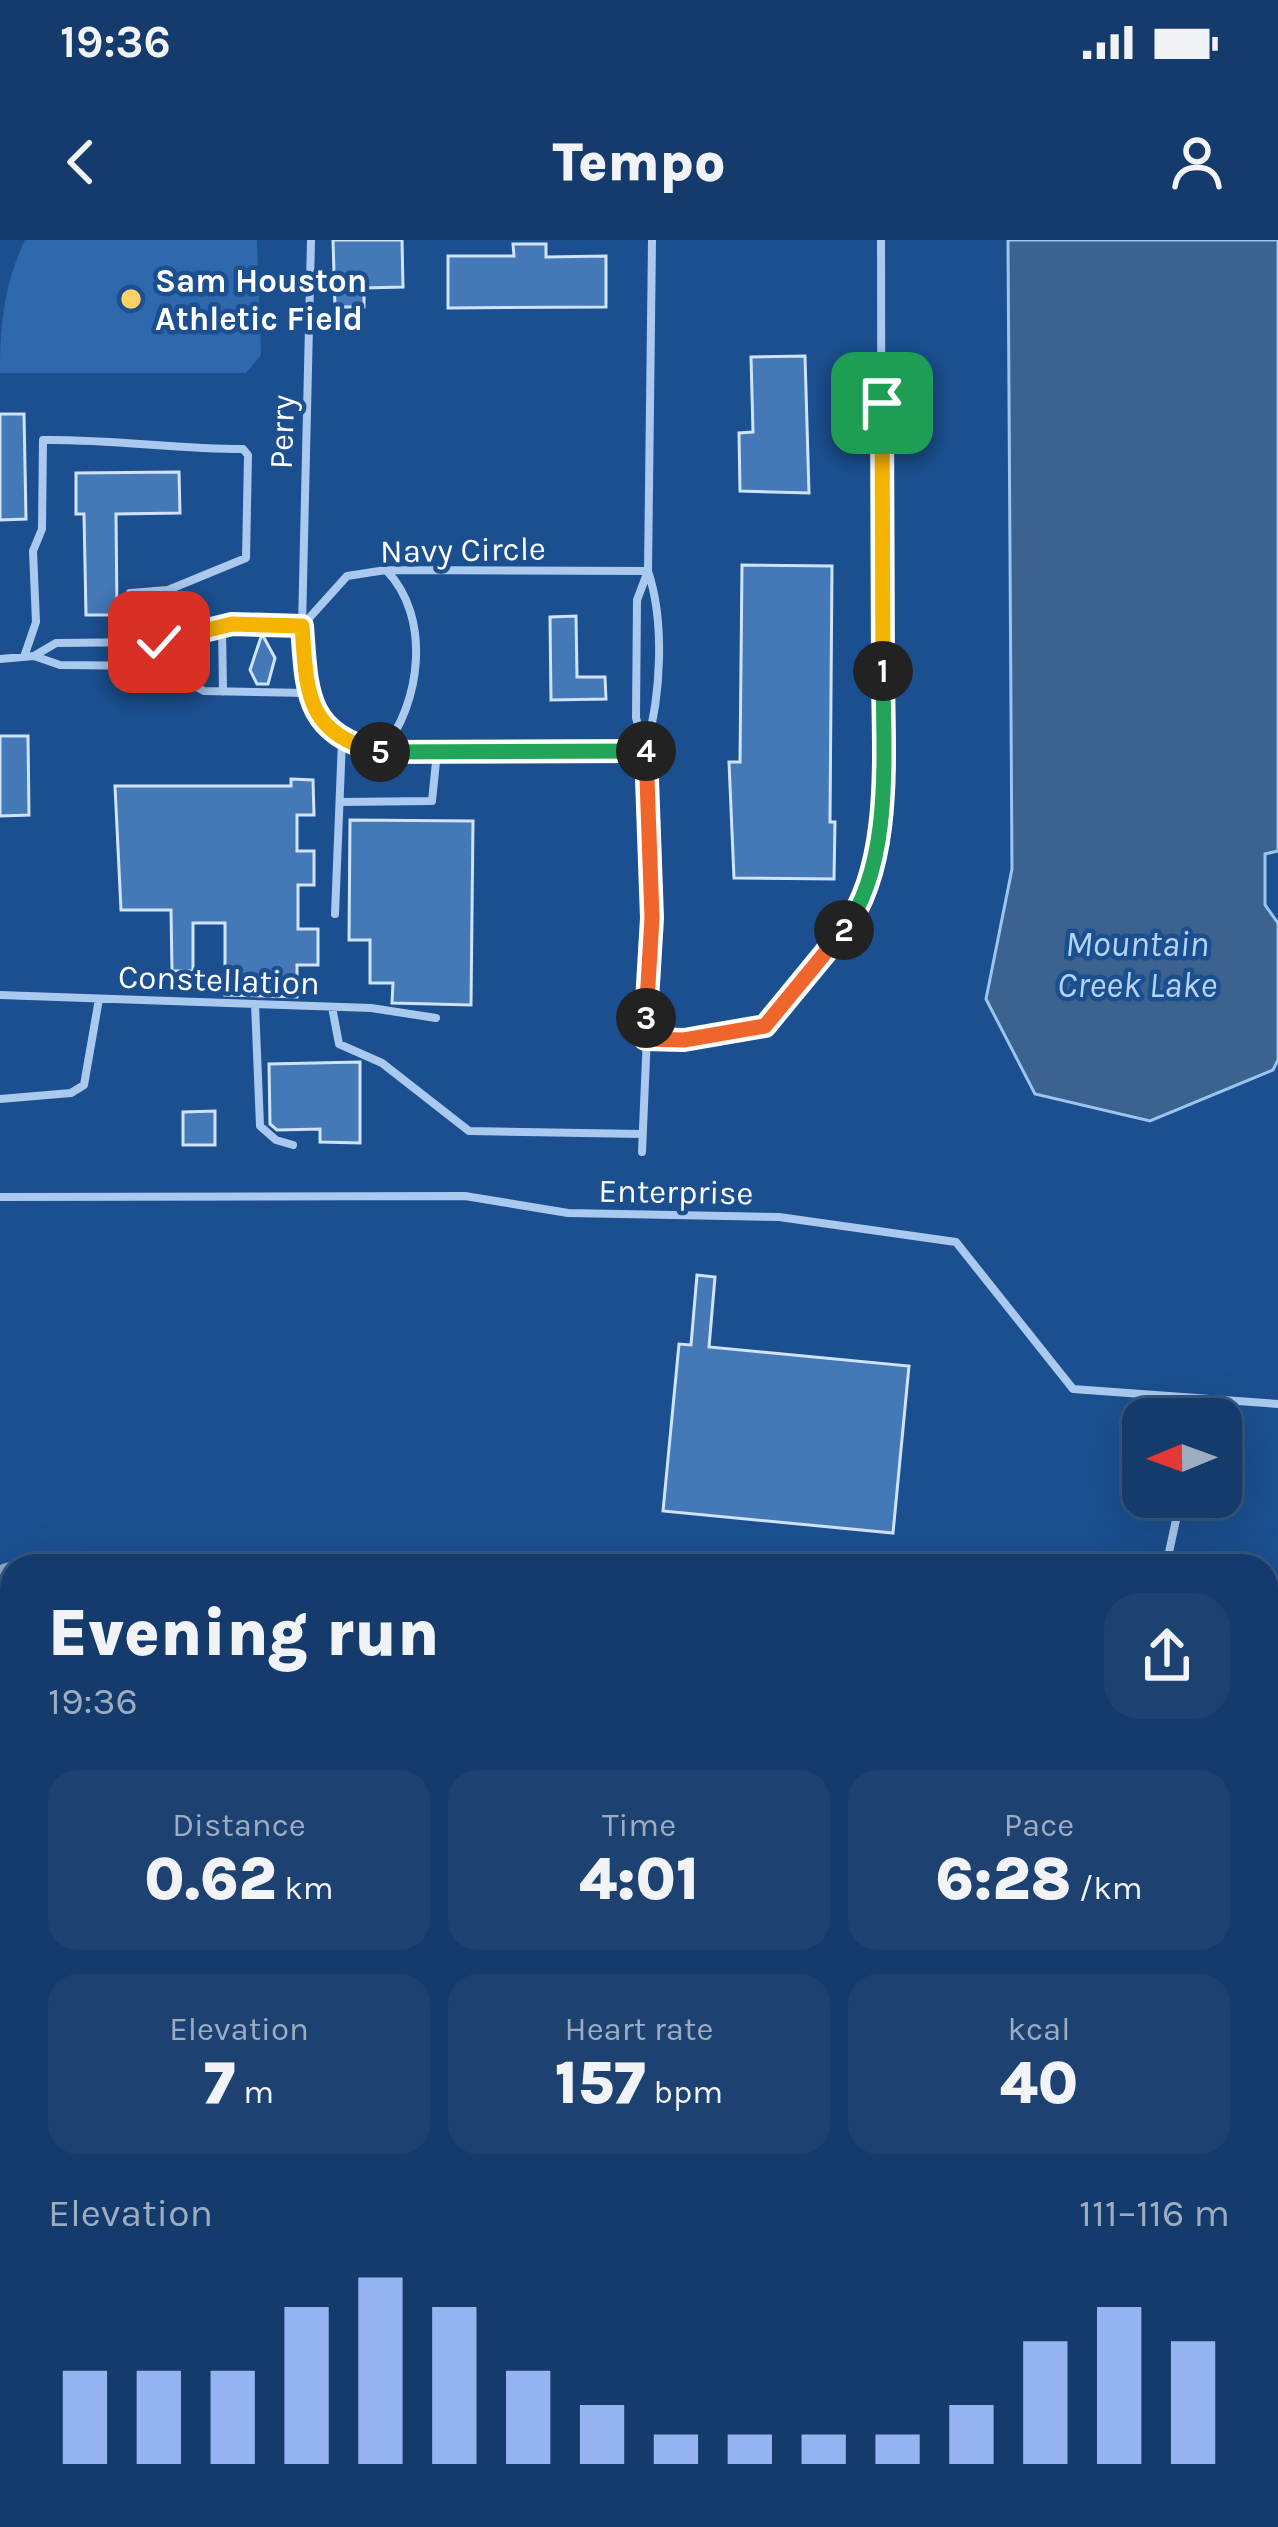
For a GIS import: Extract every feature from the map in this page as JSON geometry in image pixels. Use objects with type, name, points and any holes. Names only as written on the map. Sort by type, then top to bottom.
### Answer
[{"type":"lane","name":"Perry","points":[[302,626],[310,240]]},
{"type":"lane","points":[[646,749],[653,722],[657,599],[648,571],[652,240]]},
{"type":"lane","points":[[645,1039],[684,1040],[765,1026],[854,917],[871,878],[882,803],[881,240]]},
{"type":"lane","points":[[29,656],[36,622],[33,551],[42,530],[44,440],[116,439],[159,447],[243,449],[248,455],[246,558],[168,590],[130,592]]},
{"type":"lane","name":"Navy Circle","points":[[302,626],[347,576],[386,570],[648,571]]},
{"type":"lane","points":[[381,753],[404,724],[414,649],[403,588],[386,570]]},
{"type":"lane","points":[[642,1152],[652,918],[646,749],[636,718],[637,599],[648,571]]},
{"type":"lane","points":[[223,626],[223,692]]},
{"type":"lane","points":[[0,659],[29,656],[56,643],[159,642],[223,626],[302,626],[307,694],[326,729],[381,753],[646,749]]},
{"type":"lane","points":[[29,656],[60,665],[158,665],[204,691],[307,694]]},
{"type":"lane","points":[[637,659],[656,658]]},
{"type":"lane","points":[[335,914],[342,739]]},
{"type":"lane","points":[[340,802],[432,801],[437,752]]},
{"type":"lane","name":"Constellation","points":[[0,995],[332,1007],[436,1018]]},
{"type":"lane","points":[[0,1099],[71,1093],[84,1084],[99,999]]},
{"type":"lane","points":[[255,1004],[260,1126],[276,1140],[293,1145]]},
{"type":"lane","points":[[332,1007],[340,1044],[382,1063],[469,1131],[642,1134]]},
{"type":"lane","name":"Enterprise","points":[[0,1197],[465,1196],[568,1213],[779,1217],[956,1243],[1072,1389],[1186,1398]]},
{"type":"lane","name":"Enterprise","points":[[1242,1402],[1278,1404]]},
{"type":"lane","points":[[1169,1554],[1176,1518]]},
{"type":"shaded area","name":"Sam Houston Athletic Field","points":[[25,240],[257,240],[261,355],[246,373],[0,373],[5,305]]},
{"type":"water","name":"Mountain Creek Lake","points":[[1008,240],[1278,240],[1278,851],[1265,854],[1265,905],[1278,923],[1278,1060],[1273,1070],[1150,1121],[1035,1094],[986,999],[1012,869]]},
{"type":"building","points":[[333,240],[402,240],[403,287],[364,288],[364,307],[335,307]]},
{"type":"building","points":[[513,244],[546,244],[546,257],[606,256],[606,307],[448,308],[448,256],[514,256]]},
{"type":"building","points":[[805,356],[809,493],[740,491],[739,433],[753,432],[751,357]]},
{"type":"building","points":[[0,414],[24,414],[26,519],[0,520]]},
{"type":"building","points":[[179,472],[180,513],[116,514],[117,615],[86,615],[84,514],[76,514],[76,473]]},
{"type":"building","points":[[742,565],[832,566],[830,822],[835,822],[834,879],[734,878],[729,762],[740,762]]},
{"type":"building","points":[[576,616],[577,677],[605,677],[606,699],[551,700],[550,617]]},
{"type":"building","points":[[262,634],[275,658],[268,684],[257,684],[250,670]]},
{"type":"building","points":[[0,736],[28,736],[29,815],[0,816]]},
{"type":"building","points":[[291,779],[313,780],[314,815],[297,815],[297,851],[314,851],[314,885],[298,885],[298,929],[318,929],[318,965],[297,965],[297,997],[225,995],[225,923],[193,923],[193,971],[172,971],[171,910],[121,910],[115,786],[291,786]]},
{"type":"building","points":[[350,820],[473,821],[471,1005],[392,1003],[393,983],[370,983],[370,940],[349,940]]},
{"type":"building","points":[[360,1062],[360,1143],[320,1142],[320,1129],[277,1130],[270,1124],[269,1064]]},
{"type":"building","points":[[215,1111],[215,1145],[183,1145],[183,1112]]},
{"type":"building","points":[[697,1275],[715,1277],[709,1347],[909,1366],[893,1533],[663,1511],[679,1344],[691,1345]]},
{"type":"place","name":"Sam Houston Athletic Field","points":[[131,299]]},
{"type":"route","points":[[159,642],[232,624],[302,626],[307,694],[326,729],[352,745],[381,753],[646,749],[652,918],[645,1039],[717,1037],[765,1026],[854,917],[871,878],[878,843],[883,728],[882,403]]}]
